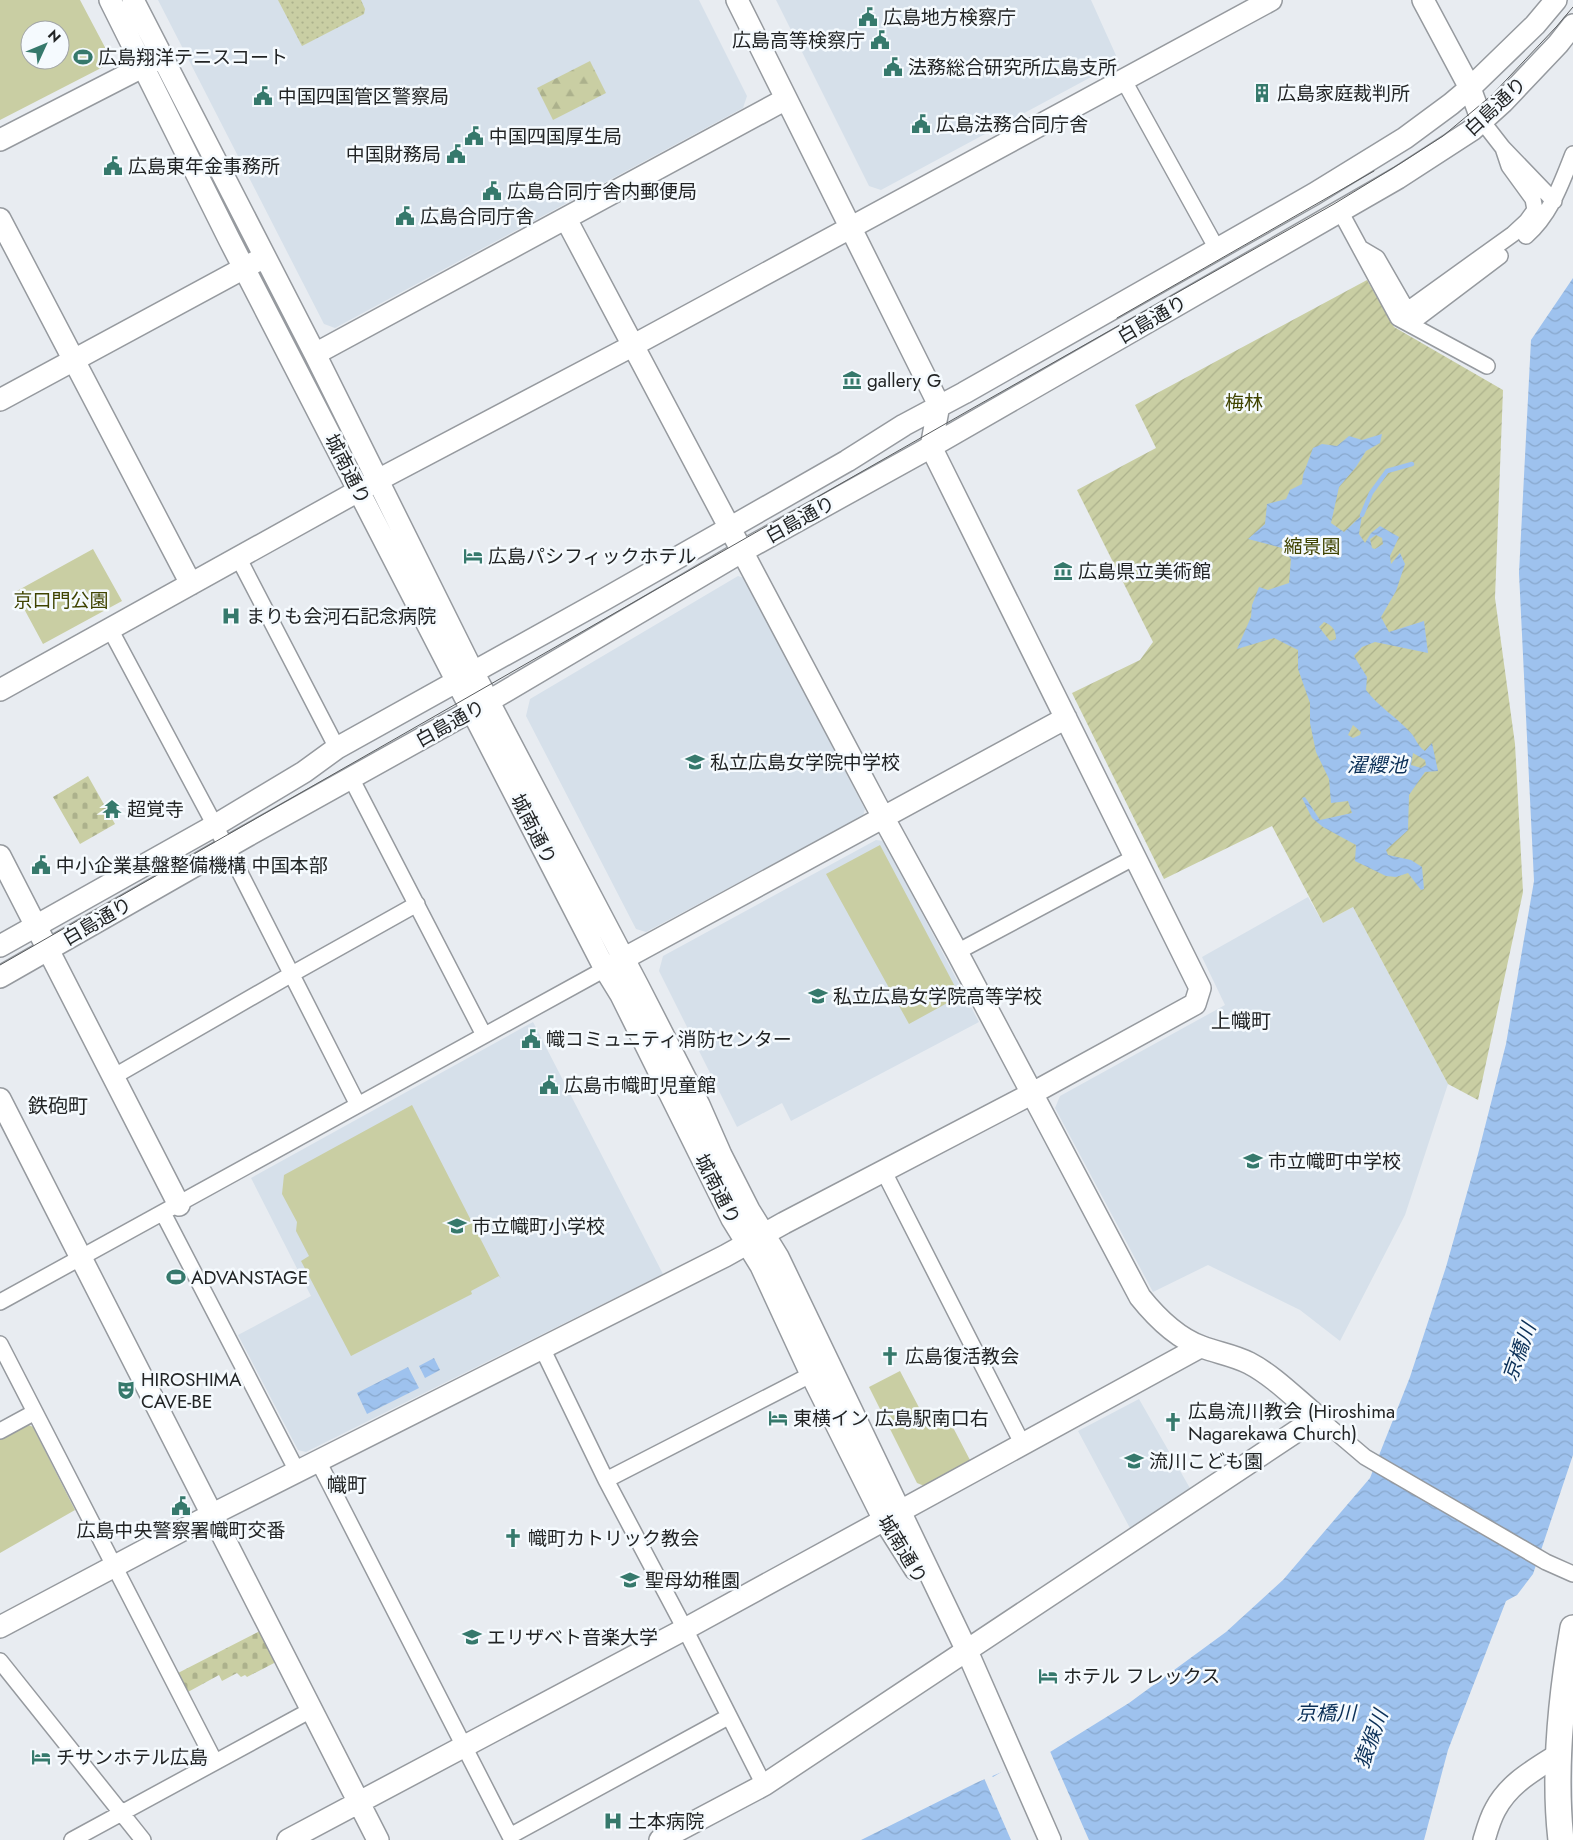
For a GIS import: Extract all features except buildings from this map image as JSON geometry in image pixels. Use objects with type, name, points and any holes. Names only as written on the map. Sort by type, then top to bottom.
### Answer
[{"type":"main road","points":[[1561,1840],[1558,1815],[1566,1752],[1565,1672],[1573,1628]]},
{"type":"street","name":"城南通り","points":[[110,0],[244,268],[359,491],[624,958],[699,1105],[733,1178],[756,1239],[760,1266],[811,1374],[967,1651],[1050,1840]]},
{"type":"street","name":"城南通り","points":[[133,0],[378,480],[465,676]]},
{"type":"street","points":[[0,1627],[296,1471],[756,1239],[1031,1094],[1194,1004],[1200,988],[931,447],[939,406],[737,0]]},
{"type":"street","points":[[0,690],[378,480],[632,346],[1271,0]]},
{"type":"street","points":[[1423,0],[1470,88],[1482,121],[1503,148],[1554,201]]},
{"type":"street","name":"白島通り","points":[[0,946],[214,826],[304,772],[337,748],[605,599],[847,461],[904,425],[1217,249],[1374,158],[1452,104],[1535,25],[1556,0]]},
{"type":"street","name":"白島通り","points":[[0,977],[481,705],[743,551],[931,447],[1434,156],[1482,121],[1558,44],[1573,25]]},
{"type":"street","points":[[0,140],[163,56]]},
{"type":"street","points":[[1123,79],[1217,249]]},
{"type":"street","points":[[315,354],[786,99]]},
{"type":"street","points":[[1360,248],[1377,258],[1404,305],[1410,308],[1514,234],[1535,210],[1533,199],[1509,166],[1503,148]]},
{"type":"street","points":[[1410,324],[1528,235],[1554,201],[1573,154]]},
{"type":"street","points":[[1340,211],[1398,318],[1487,366]]},
{"type":"street","points":[[0,219],[191,584]]},
{"type":"street","points":[[566,219],[883,818],[957,952],[1140,1297],[1158,1320],[1200,1346],[1229,1354],[1250,1363],[1269,1376],[1365,1456],[1546,1562],[1573,1574]]},
{"type":"street","points":[[0,400],[265,256]]},
{"type":"street","points":[[239,558],[337,748]]},
{"type":"street","points":[[110,629],[227,848],[358,1105]]},
{"type":"street","name":"城南通り","points":[[481,705],[605,969],[621,995],[732,1219],[778,1257],[830,1364],[892,1515]]},
{"type":"street","points":[[0,1302],[624,958],[1066,718]]},
{"type":"street","points":[[352,778],[484,1035]]},
{"type":"street","points":[[0,856],[113,1077],[171,1209],[296,1471]]},
{"type":"street","points":[[957,952],[1135,857]]},
{"type":"street","points":[[113,1077],[418,904]]},
{"type":"street","points":[[0,1099],[378,1840]]},
{"type":"street","points":[[884,1172],[1022,1443]]},
{"type":"street","points":[[0,1344],[215,1762]]},
{"type":"street","points":[[288,1840],[685,1629],[1200,1346]]},
{"type":"street","points":[[542,1348],[606,1480],[685,1629],[764,1785]]},
{"type":"street","points":[[606,1480],[830,1364]]},
{"type":"street","points":[[0,1431],[35,1412]]},
{"type":"street","points":[[660,1840],[764,1785],[1318,1417]]},
{"type":"street","points":[[318,1461],[511,1838],[728,1717]]},
{"type":"street","points":[[0,1661],[143,1840]]},
{"type":"street","points":[[72,1840],[312,1710]]},
{"type":"street","points":[[1484,1840],[1494,1811],[1518,1781],[1566,1752]]},
{"type":"shaded area","name":"広島合同庁舎","points":[[158,0],[699,0],[747,96],[743,108],[335,328],[324,324]]},
{"type":"shaded area","name":"広島法務合同庁舎","points":[[776,0],[1091,0],[1119,62],[881,190],[869,186]]},
{"type":"shaded area","name":"私立広島女学院中学校","points":[[738,576],[744,578],[865,809],[863,816],[646,932],[636,929],[526,716],[530,699]]},
{"type":"shaded area","name":"私立広島女学院高等学校","points":[[876,840],[884,841],[979,1022],[791,1121],[782,1103],[737,1127],[659,971],[663,956]]},
{"type":"shaded area","name":"市立幟町中学校","points":[[1308,897],[1323,923],[1353,907],[1448,1084],[1405,1215],[1340,1341],[1300,1310],[1208,1265],[1153,1292],[1055,1108],[1060,1096],[1225,1005],[1202,957]]},
{"type":"shaded area","name":"市立幟町小学校","points":[[533,1022],[663,1274],[306,1452],[298,1450],[238,1335],[311,1296],[251,1178]]},
{"type":"shaded area","name":"流川こども園","points":[[1139,1399],[1191,1490],[1131,1530],[1078,1431]]},
{"type":"green space","name":"広島翔洋テニスコート","points":[[0,0],[80,0],[108,53],[103,67],[0,120]]},
{"type":"green space","points":[[278,0],[361,0],[365,9],[364,14],[302,46]]},
{"type":"green space","points":[[590,61],[606,93],[553,120],[537,88]]},
{"type":"green space","name":"縮景園","points":[[1367,280],[1394,327],[1503,390],[1495,598],[1515,744],[1523,892],[1478,1100],[1448,1084],[1353,907],[1323,923],[1272,826],[1164,879],[1072,693],[1140,660],[1153,642],[1077,490],[1156,448],[1135,405]]},
{"type":"green space","name":"京口門公園","points":[[93,549],[122,601],[43,644],[15,592]]},
{"type":"green space","points":[[88,776],[115,824],[80,844],[53,797]]},
{"type":"green space","points":[[880,845],[960,996],[909,1024],[826,874]]},
{"type":"green space","points":[[412,1105],[501,1279],[499,1276],[471,1291],[472,1294],[351,1356],[301,1261],[309,1256],[296,1231],[297,1222],[282,1194],[284,1175]]},
{"type":"green space","points":[[900,1371],[926,1421],[945,1412],[971,1462],[927,1487],[917,1483],[869,1387]]},
{"type":"green space","points":[[27,1424],[33,1427],[75,1510],[0,1553],[0,1438]]},
{"type":"green space","points":[[260,1631],[276,1662],[247,1677],[245,1675],[241,1677],[237,1673],[222,1681],[219,1675],[188,1692],[178,1673]]},
{"type":"water","name":"京橋川","points":[[1573,278],[1573,1455],[1533,1574],[1517,1595],[1506,1601],[1448,1750],[1424,1840],[861,1840],[978,1782],[1050,1752],[1129,1703],[1226,1632],[1283,1580],[1370,1478],[1410,1377],[1446,1267],[1478,1154],[1506,1044],[1534,881],[1519,573],[1531,340]]},
{"type":"water","name":"濯纓池","points":[[1382,434],[1380,443],[1366,451],[1356,467],[1339,487],[1331,523],[1344,532],[1362,515],[1359,534],[1365,543],[1371,533],[1380,526],[1399,537],[1390,556],[1391,564],[1400,553],[1405,564],[1396,591],[1381,617],[1389,632],[1424,621],[1428,653],[1375,642],[1362,647],[1354,656],[1367,677],[1366,690],[1371,696],[1410,732],[1422,749],[1425,751],[1432,743],[1438,771],[1425,772],[1409,795],[1408,830],[1386,850],[1388,855],[1411,860],[1422,867],[1424,889],[1421,890],[1408,873],[1396,877],[1386,876],[1355,861],[1356,845],[1323,827],[1312,818],[1302,798],[1305,797],[1320,820],[1352,813],[1348,801],[1331,803],[1329,779],[1316,752],[1310,723],[1310,703],[1298,669],[1298,650],[1274,638],[1237,649],[1251,617],[1252,605],[1259,587],[1268,590],[1289,583],[1291,559],[1282,548],[1248,539],[1265,524],[1267,504],[1286,499],[1290,490],[1302,484],[1303,475],[1313,448],[1322,444],[1337,446],[1349,436],[1362,440]],"holes":[[[1376,535],[1382,538],[1383,544],[1375,549],[1372,548],[1370,539]],[[1324,622],[1330,625],[1335,631],[1336,639],[1330,641],[1319,627]],[[1353,725],[1361,732],[1360,735],[1353,738],[1348,735]],[[1413,753],[1425,760],[1426,765],[1421,768],[1411,765]]]},
{"type":"water","points":[[434,1358],[440,1370],[425,1378],[419,1366]]},
{"type":"water","points":[[408,1367],[419,1388],[367,1414],[357,1393]]},
{"type":"pier","points":[[1049,1749],[1089,1840],[1011,1840],[984,1778],[991,1775],[993,1777],[1013,1765]]},
{"type":"waterway","points":[[1362,515],[1371,493],[1387,471],[1412,464]]},
{"type":"tram line","points":[[0,965],[973,408],[1334,204],[1443,136],[1492,95],[1573,7]]},
{"type":"tram line","points":[[1117,318],[1374,171]]},
{"type":"place","name":"広島地方検察庁","points":[[868,17]]},
{"type":"place","name":"広島高等検察庁","points":[[880,40]]},
{"type":"place","name":"広島翔洋テニスコート","points":[[83,57]]},
{"type":"place","name":"法務総合研究所広島支所","points":[[893,67]]},
{"type":"place","name":"広島家庭裁判所","points":[[1262,93]]},
{"type":"place","name":"中国四国管区警察局","points":[[263,96]]},
{"type":"place","name":"広島法務合同庁舎","points":[[921,124]]},
{"type":"place","name":"中国四国厚生局","points":[[474,136]]},
{"type":"place","name":"中国財務局","points":[[456,154]]},
{"type":"place","name":"広島東年金事務所","points":[[113,166]]},
{"type":"place","name":"広島合同庁舎内郵便局","points":[[492,191]]},
{"type":"place","name":"広島合同庁舎","points":[[405,216]]},
{"type":"place","name":"gallery G","points":[[852,380]]},
{"type":"place","name":"広島パシフィックホテル","points":[[473,556]]},
{"type":"place","name":"広島県立美術館","points":[[1063,571]]},
{"type":"place","name":"まりも会河石記念病院","points":[[231,616]]},
{"type":"place","name":"私立広島女学院中学校","points":[[695,762]]},
{"type":"place","name":"超覚寺","points":[[112,809]]},
{"type":"place","name":"中小企業基盤整備機構 中国本部","points":[[41,865]]},
{"type":"place","name":"私立広島女学院高等学校","points":[[818,996]]},
{"type":"place","name":"幟コミュニティ消防センター","points":[[531,1039]]},
{"type":"place","name":"広島市幟町児童館","points":[[549,1085]]},
{"type":"place","name":"市立幟町中学校","points":[[1253,1161]]},
{"type":"place","name":"市立幟町小学校","points":[[457,1226]]},
{"type":"place","name":"ADVANSTAGE","points":[[176,1277]]},
{"type":"place","name":"広島復活教会","points":[[890,1356]]},
{"type":"place","name":"HIROSHIMA CAVE-BE","points":[[126,1390]]},
{"type":"place","name":"東横イン 広島駅南口右","points":[[778,1418]]},
{"type":"place","name":"広島流川教会 (Hiroshima Nagarekawa Church)","points":[[1173,1422]]},
{"type":"place","name":"流川こども園","points":[[1134,1461]]},
{"type":"place","name":"広島中央警察署幟町交番","points":[[181,1506]]},
{"type":"place","name":"幟町カトリック教会","points":[[513,1538]]},
{"type":"place","name":"聖母幼稚園","points":[[630,1580]]},
{"type":"place","name":"エリザベト音楽大学","points":[[472,1637]]},
{"type":"place","name":"ホテル フレックス","points":[[1048,1676]]},
{"type":"place","name":"チサンホテル広島","points":[[41,1757]]},
{"type":"place","name":"土本病院","points":[[613,1821]]},
{"type":"district","name":"上幟町","points":[[1241,1021]]},
{"type":"district","name":"鉄砲町","points":[[58,1106]]},
{"type":"district","name":"幟町","points":[[347,1485]]},
{"type":"park label","name":"梅林","points":[[1244,402]]},
{"type":"water label","name":"猿猴川","points":[[1371,1739]]}]
